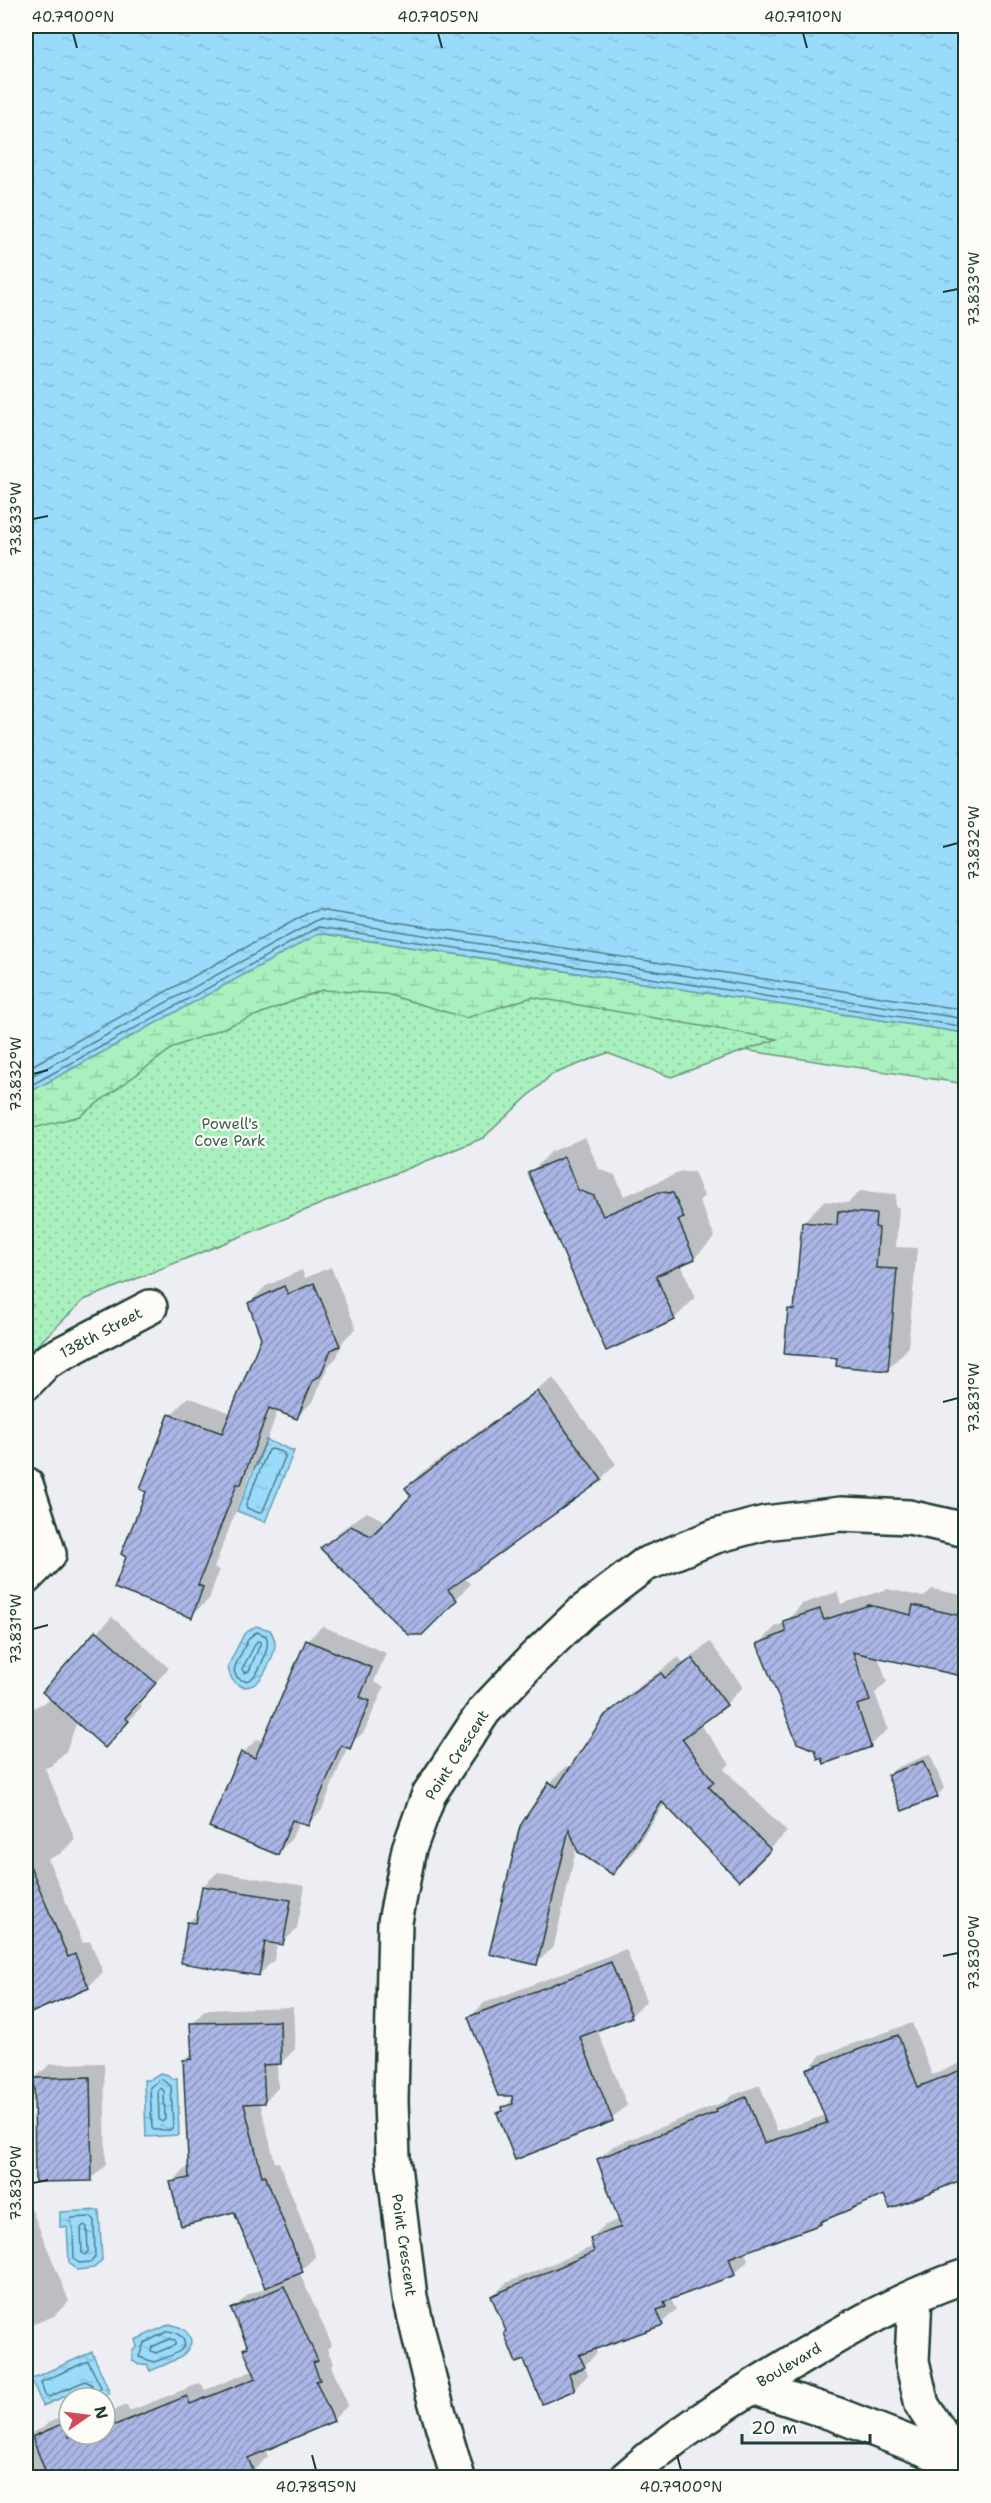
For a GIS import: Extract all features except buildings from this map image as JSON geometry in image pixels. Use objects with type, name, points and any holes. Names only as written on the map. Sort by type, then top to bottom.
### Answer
[{"type":"street","name":"138th Street","points":[[26,1383],[48,1361],[150,1307]]},
{"type":"street","points":[[26,1485],[49,1554],[26,1577]]},
{"type":"street","name":"Point Crescent","points":[[458,2478],[430,2380],[410,2297],[393,2158],[391,2101],[395,1922],[409,1849],[429,1794],[484,1711],[581,1613],[644,1565],[716,1536],[765,1523],[830,1515],[909,1517],[966,1530]]},
{"type":"street","name":"Boulevard","points":[[626,2478],[686,2429],[753,2387],[890,2307],[966,2276]]},
{"type":"street","points":[[915,2296],[912,2361],[922,2405],[962,2464]]},
{"type":"street","points":[[753,2387],[835,2414],[962,2464]]},
{"type":"green space","points":[[319,933],[965,1033],[965,1084],[555,1021],[26,1263],[26,1094]]},
{"type":"green space","name":"Powell's Cove Park","points":[[322,990],[386,994],[466,1018],[532,997],[777,1039],[671,1077],[607,1053],[551,1075],[483,1138],[84,1300],[26,1356],[26,1130],[80,1116],[174,1047]]},
{"type":"water","points":[[26,26],[965,26],[965,1033],[320,933],[26,1094]]},
{"type":"water","points":[[266,1440],[294,1451],[265,1522],[237,1511]]},
{"type":"water","points":[[256,1626],[270,1630],[275,1640],[274,1648],[268,1667],[261,1678],[253,1685],[243,1687],[232,1680],[228,1666],[244,1634]]},
{"type":"water","points":[[160,2073],[172,2079],[177,2078],[179,2135],[146,2137],[144,2080],[149,2080]]},
{"type":"water","points":[[99,2210],[102,2260],[94,2268],[77,2270],[69,2262],[67,2227],[60,2227],[60,2212]]},
{"type":"water","points":[[170,2324],[181,2328],[190,2337],[191,2344],[182,2356],[150,2371],[147,2364],[139,2365],[132,2360],[132,2352],[137,2346],[135,2340]]},
{"type":"water","points":[[92,2352],[107,2386],[57,2386],[57,2400],[43,2406],[31,2379]]}]
